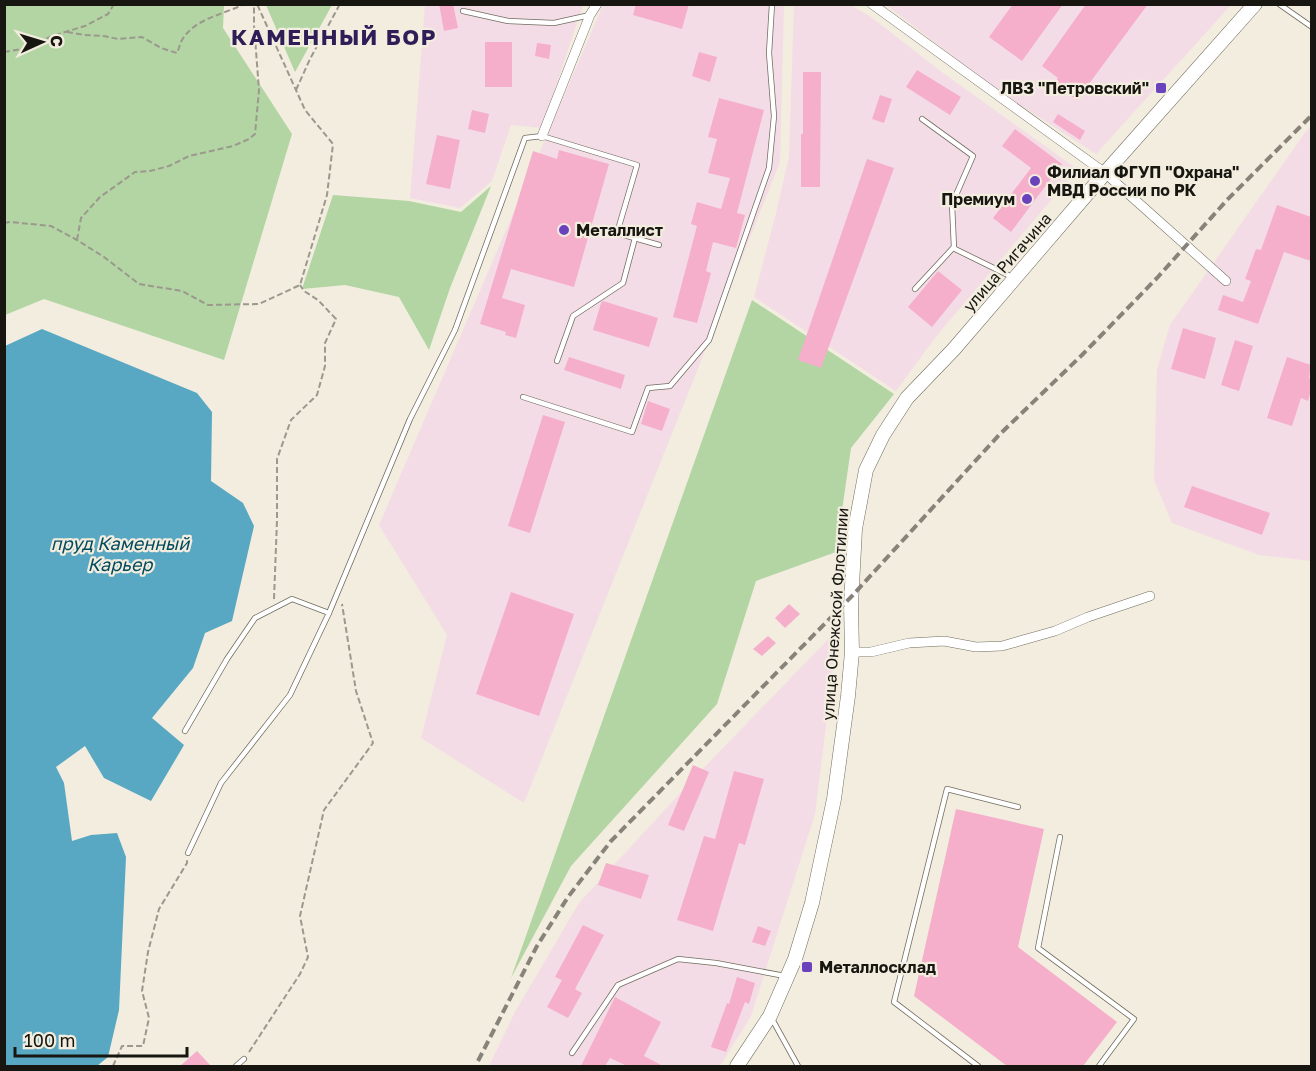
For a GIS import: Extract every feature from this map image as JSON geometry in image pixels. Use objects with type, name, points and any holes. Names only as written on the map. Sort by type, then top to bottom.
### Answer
[{"type":"main road","name":"улица Ригачина","points":[[883,435],[907,398],[954,350],[1105,173],[1255,4]]},
{"type":"main road","name":"улица Онежской Флотилии","points":[[852,652],[855,529],[866,470],[883,435]]},
{"type":"main road","points":[[737,1066],[770,1016]]},
{"type":"street","points":[[543,136],[590,15],[597,4]]},
{"type":"street","points":[[872,4],[1105,173],[1226,281]]},
{"type":"street","points":[[852,652],[871,652],[909,642],[945,641],[976,646],[1002,646],[1055,631],[1150,596]]},
{"type":"lane","points":[[523,398],[632,432],[648,388],[670,386],[709,340],[769,168],[774,116],[769,53],[772,4]]},
{"type":"lane","points":[[1279,4],[1311,27]]},
{"type":"lane","points":[[463,11],[508,21],[555,23],[590,15]]},
{"type":"lane","points":[[915,289],[954,248],[952,204],[973,156],[922,120]]},
{"type":"lane","points":[[188,853],[221,783],[290,695],[329,614],[410,419],[454,330],[525,138],[543,136],[637,165],[618,233],[659,244]]},
{"type":"lane","points":[[557,361],[573,316],[623,283],[635,238]]},
{"type":"lane","points":[[954,248],[1014,279]]},
{"type":"lane","points":[[185,731],[227,659],[255,618],[292,599],[329,614]]},
{"type":"lane","points":[[798,1066],[770,1016],[795,959],[813,903],[834,799],[852,652]]},
{"type":"lane","points":[[978,1066],[894,1002],[947,789],[1018,807]]},
{"type":"lane","points":[[1060,837],[1038,948],[1134,1019],[1099,1066]]},
{"type":"lane","points":[[572,1053],[618,985],[678,959],[716,963],[787,976]]},
{"type":"lane","points":[[236,1066],[244,1059]]},
{"type":"path","points":[[4,52],[22,49],[52,36],[85,26],[108,14],[114,4]]},
{"type":"path","points":[[67,32],[118,39],[142,37],[161,48],[177,53],[182,39],[202,21],[244,4]]},
{"type":"path","points":[[4,223],[51,226],[104,257],[140,284],[182,291],[208,305],[259,304],[300,285],[327,195],[333,144],[305,110],[256,4]]},
{"type":"path","points":[[77,240],[81,218],[100,198],[135,172],[169,166],[189,156],[233,146],[249,140],[255,134],[259,90],[256,4]]},
{"type":"path","points":[[296,90],[340,4]]},
{"type":"path","points":[[276,607],[274,602],[277,459],[291,420],[317,395],[325,366],[325,344],[336,319],[300,285]]},
{"type":"path","points":[[244,1059],[300,974],[308,957],[300,916],[324,810],[373,742],[356,691],[339,590]]},
{"type":"path","points":[[113,1066],[122,1046],[143,1046],[149,1018],[141,991],[148,952],[159,909],[187,863],[188,853]]},
{"type":"shaded area","points":[[425,5],[583,5],[542,128],[511,125],[492,181],[460,208],[410,198]]},
{"type":"shaded area","points":[[603,5],[784,5],[780,162],[524,803],[421,738],[447,635],[379,525]]},
{"type":"shaded area","points":[[794,5],[851,5],[871,17],[939,70],[1077,169],[935,338],[896,391],[754,297],[789,157]]},
{"type":"shaded area","points":[[886,5],[1231,5],[1096,154],[994,88]]},
{"type":"shaded area","points":[[1311,126],[1311,561],[1259,555],[1172,523],[1154,480],[1157,369],[1170,325]]},
{"type":"shaded area","points":[[838,629],[815,814],[751,1016],[720,1066],[489,1066],[515,1012],[579,903],[696,776]]},
{"type":"green space","points":[[5,4],[224,5],[223,28],[292,134],[224,360],[44,299],[5,315]]},
{"type":"green space","points":[[266,5],[332,5],[295,72]]},
{"type":"green space","points":[[491,186],[450,288],[429,350],[399,297],[345,285],[302,289],[333,195],[409,201],[461,212]]},
{"type":"green space","points":[[752,300],[894,394],[851,448],[836,552],[756,581],[717,704],[571,866],[511,978]]},
{"type":"water","name":"пруд Каменный Карьер","points":[[42,329],[197,393],[212,412],[211,481],[243,503],[254,526],[232,621],[205,633],[193,668],[152,718],[184,745],[151,801],[104,778],[85,746],[56,767],[64,783],[72,841],[91,835],[117,833],[126,857],[119,1010],[108,1057],[97,1066],[5,1066],[5,346]]},
{"type":"building","points":[[439,4],[453,4],[458,28],[444,31]]},
{"type":"building","points":[[636,4],[689,4],[682,29],[633,15]]},
{"type":"building","points":[[1013,4],[1063,4],[1022,61],[989,37]]},
{"type":"building","points":[[1086,4],[1148,4],[1077,100],[1054,84],[1058,78],[1042,66]]},
{"type":"building","points":[[485,42],[512,42],[512,87],[485,87]]},
{"type":"building","points":[[537,43],[551,45],[549,59],[535,56]]},
{"type":"building","points":[[699,52],[717,57],[710,82],[692,76]]},
{"type":"building","points":[[917,70],[961,97],[950,115],[906,87]]},
{"type":"building","points":[[803,72],[821,72],[820,187],[801,187]]},
{"type":"building","points":[[880,95],[892,99],[884,123],[872,119]]},
{"type":"building","points":[[719,98],[764,110],[737,213],[745,215],[736,248],[713,242],[706,271],[711,273],[697,323],[673,317],[697,226],[691,224],[697,202],[721,209],[730,178],[708,173],[717,139],[708,137]]},
{"type":"building","points":[[472,110],[489,114],[485,133],[468,129]]},
{"type":"building","points":[[1058,114],[1085,131],[1080,140],[1053,122]]},
{"type":"building","points":[[1015,129],[1062,164],[1011,232],[993,218],[1031,168],[1002,146]]},
{"type":"building","points":[[437,135],[460,140],[450,189],[426,184]]},
{"type":"building","points":[[559,150],[609,164],[574,287],[511,269],[502,298],[525,305],[516,338],[505,335],[506,332],[480,324],[533,151],[557,159]]},
{"type":"building","points":[[867,159],[894,168],[821,368],[798,360]]},
{"type":"building","points":[[1277,205],[1311,217],[1311,261],[1284,252],[1258,324],[1218,310],[1223,295],[1243,302],[1251,281],[1245,279],[1256,249],[1261,250]]},
{"type":"building","points":[[938,271],[962,290],[932,327],[908,307]]},
{"type":"building","points":[[603,301],[658,318],[649,347],[593,330]]},
{"type":"building","points":[[1183,328],[1216,338],[1205,379],[1171,369]]},
{"type":"building","points":[[1235,340],[1253,346],[1239,391],[1221,385]]},
{"type":"building","points":[[569,357],[625,375],[621,389],[564,370]]},
{"type":"building","points":[[1287,357],[1311,365],[1309,378],[1311,379],[1311,390],[1308,401],[1301,398],[1292,426],[1267,418]]},
{"type":"building","points":[[648,401],[670,409],[662,431],[641,424]]},
{"type":"building","points":[[543,415],[565,422],[530,533],[508,526]]},
{"type":"building","points":[[1192,486],[1270,513],[1262,535],[1184,507]]},
{"type":"building","points":[[511,592],[574,614],[539,716],[476,694]]},
{"type":"building","points":[[789,604],[800,614],[785,628],[775,618]]},
{"type":"building","points":[[768,636],[776,643],[762,656],[753,649]]},
{"type":"building","points":[[693,765],[709,772],[684,831],[668,825]]},
{"type":"building","points":[[734,771],[764,779],[745,845],[739,843],[713,931],[677,920],[704,836],[715,839]]},
{"type":"building","points":[[956,809],[1044,829],[1018,947],[1117,1022],[1083,1066],[1007,1066],[914,996]]},
{"type":"building","points":[[606,863],[649,875],[641,899],[598,885]]},
{"type":"building","points":[[583,925],[604,935],[575,989],[582,993],[568,1018],[547,1007],[562,980],[555,977]]},
{"type":"building","points":[[758,926],[771,931],[765,946],[752,942]]},
{"type":"building","points":[[737,977],[755,983],[749,1004],[745,1002],[726,1052],[711,1047],[727,1003],[729,1004]]},
{"type":"building","points":[[615,997],[661,1022],[644,1056],[663,1066],[627,1066],[610,1058],[605,1066],[581,1066]]},
{"type":"building","points":[[197,1051],[211,1066],[180,1066]]},
{"type":"railway","points":[[478,1061],[537,946],[568,897],[611,841],[852,596],[999,435],[1082,355],[1157,278],[1227,200],[1312,115]]},
{"type":"place","name":"ЛВЗ \"Петровский\"","points":[[1161,88]]},
{"type":"place","name":"Филиал ФГУП \"Охрана\" МВД России по РК","points":[[1035,181]]},
{"type":"place","name":"Премиум","points":[[1027,199]]},
{"type":"place","name":"Металлист","points":[[564,230]]},
{"type":"place","name":"Металлосклад","points":[[807,967]]},
{"type":"district","name":"КАМЕННЫЙ БОР","points":[[334,36]]}]
